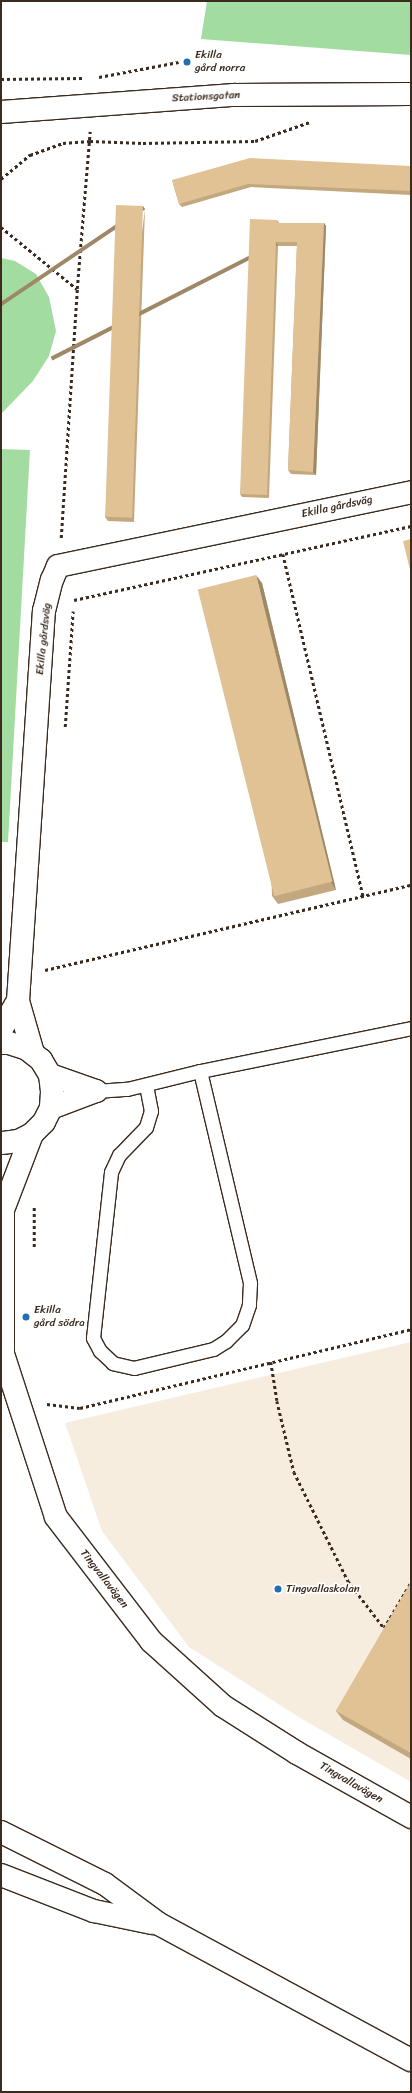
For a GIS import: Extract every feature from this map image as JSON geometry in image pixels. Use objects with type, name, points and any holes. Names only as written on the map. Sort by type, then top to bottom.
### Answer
[{"type":"street","name":"Stationsgatan","points":[[1,112],[234,95],[411,94]]},
{"type":"street","name":"Ekilla gårdsväg","points":[[18,1001],[44,612],[52,580],[58,566],[411,492]]},
{"type":"street","points":[[1,1030],[18,1001]]},
{"type":"street","points":[[18,1001],[33,1053]]},
{"type":"street","points":[[1,1043],[18,1045],[33,1053],[41,1060],[50,1075],[52,1092],[51,1108],[44,1122],[32,1134],[18,1141],[1,1143]]},
{"type":"street","points":[[50,1075],[96,1091]]},
{"type":"street","points":[[51,1108],[96,1091]]},
{"type":"street","points":[[2,1208],[32,1134]]},
{"type":"street","name":"Tingvallavägen","points":[[2,1208],[3,1354],[56,1517],[151,1641],[223,1706],[297,1753],[411,1817]]},
{"type":"street","points":[[1,1832],[105,1884],[159,1924],[411,2060]]},
{"type":"street","points":[[1,1875],[94,1911],[159,1924]]},
{"type":"lane","points":[[96,1091],[127,1089],[200,1071],[411,1028]]},
{"type":"lane","points":[[146,1085],[150,1111],[146,1126],[119,1155],[111,1172],[93,1338],[100,1351],[113,1363],[134,1368],[213,1349],[226,1341],[242,1325],[250,1306],[250,1283],[200,1071]]},
{"type":"path","points":[[91,78],[179,62]]},
{"type":"path","points":[[58,566],[63,517],[77,289],[93,105]]},
{"type":"path","points":[[1,179],[30,155],[63,143],[90,141],[143,143],[255,141],[315,120]]},
{"type":"path","points":[[1,228],[77,289]]},
{"type":"path","points":[[74,599],[411,526]]},
{"type":"path","points":[[283,554],[363,896]]},
{"type":"path","points":[[40,971],[411,884]]},
{"type":"path","points":[[46,1404],[80,1408],[411,1328]]},
{"type":"path","points":[[271,1362],[277,1401],[294,1472],[348,1582],[384,1628],[411,1582]]},
{"type":"shaded area","name":"Tingvallaskolan","points":[[411,1342],[411,1782],[297,1716],[189,1647],[102,1531],[65,1423]]},
{"type":"green space","points":[[207,1],[411,1],[411,55],[201,39]]},
{"type":"green space","points":[[1,258],[15,261],[36,274],[49,297],[56,331],[49,356],[33,381],[1,414]]},
{"type":"green space","points":[[1,449],[30,450],[8,842],[1,842]]},
{"type":"building","points":[[250,158],[411,166],[411,191],[248,184],[179,204],[172,180]]},
{"type":"building","points":[[116,205],[143,206],[132,518],[105,517]]},
{"type":"building","points":[[250,219],[277,220],[277,223],[324,223],[313,472],[288,470],[297,242],[276,242],[267,495],[240,494]]},
{"type":"building","points":[[411,539],[411,574],[403,541]]},
{"type":"building","points":[[256,575],[332,882],[274,896],[198,590]]},
{"type":"building","points":[[411,1582],[411,1753],[336,1711]]},
{"type":"place","name":"Ekilla gård norra","points":[[187,62]]},
{"type":"place","name":"Ekilla gård södra","points":[[26,1317]]},
{"type":"place","name":"Tingvallaskolan","points":[[278,1589]]}]
